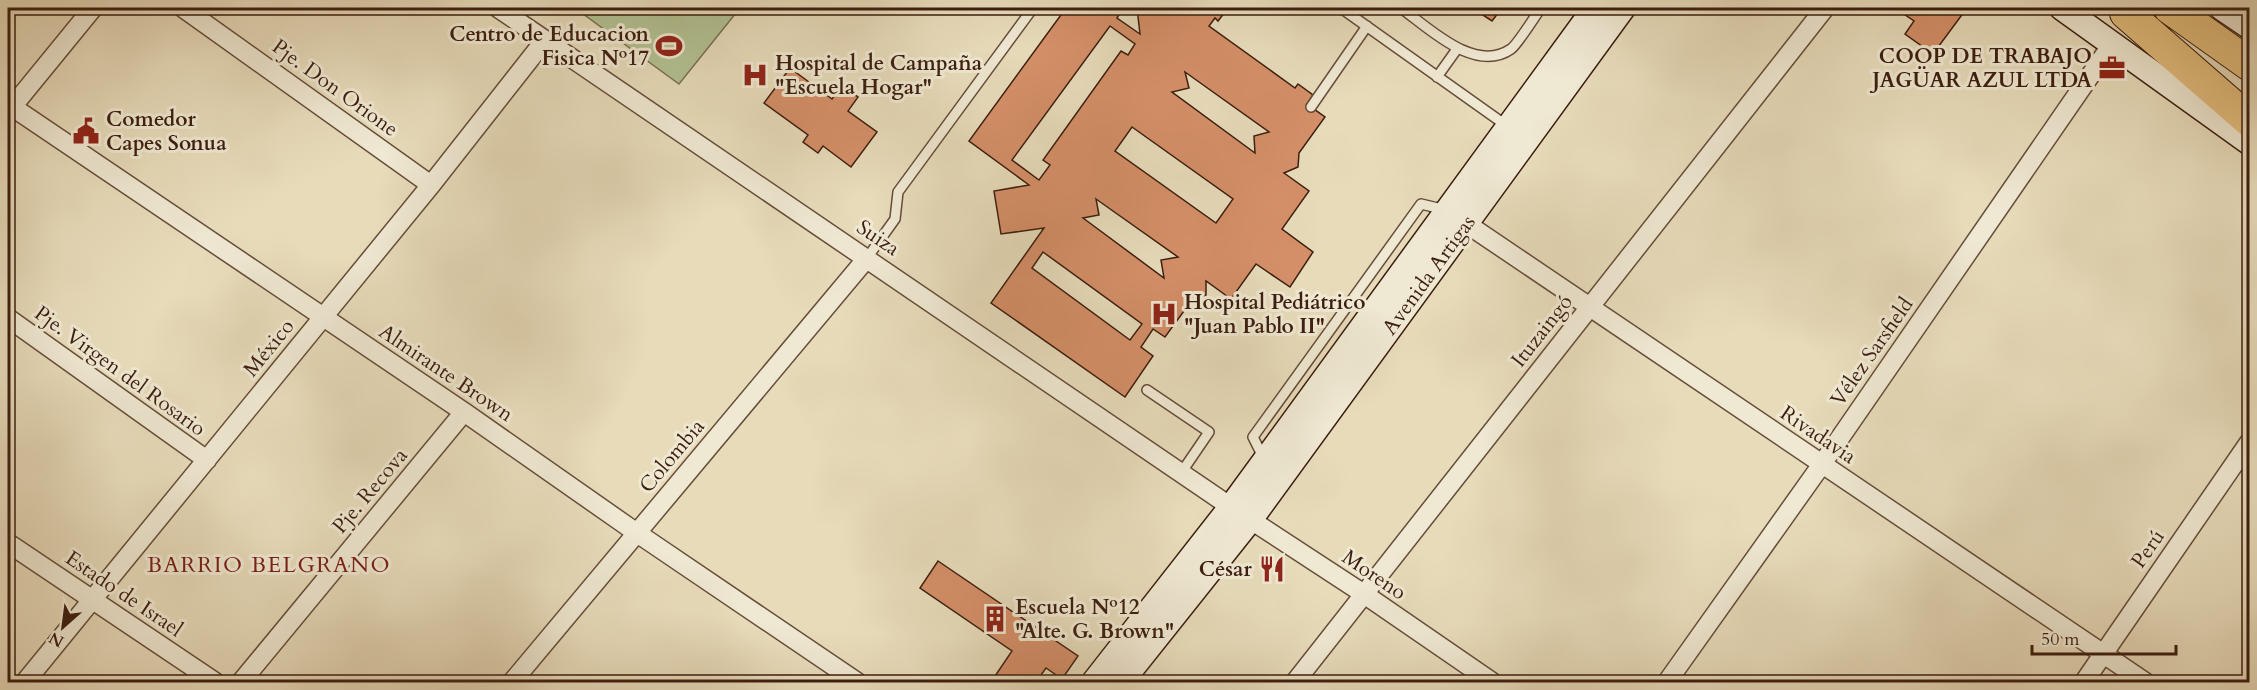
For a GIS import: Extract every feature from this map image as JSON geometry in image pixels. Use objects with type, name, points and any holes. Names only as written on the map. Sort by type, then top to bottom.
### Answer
[{"type":"highway","points":[[2172,8],[2250,56]]},
{"type":"highway","points":[[2172,8],[2250,65]]},
{"type":"highway","points":[[2123,10],[2250,102]]},
{"type":"highway","points":[[2123,10],[2250,121]]},
{"type":"main road","name":"Avenida Artigas","points":[[1121,682],[1457,217],[1509,127],[1595,8]]},
{"type":"main road","name":"Avenida Artigas","points":[[1094,682],[1241,514],[1264,461],[1623,8]]},
{"type":"main road","points":[[2062,8],[2250,143]]},
{"type":"main road","points":[[2222,8],[2250,27]]},
{"type":"street","points":[[9,108],[93,8]]},
{"type":"street","name":"Pje. Don Orione","points":[[183,8],[431,185]]},
{"type":"street","name":"Suiza","points":[[498,8],[1241,514]]},
{"type":"street","name":"Ituzaingó","points":[[1295,682],[1825,8]]},
{"type":"street","name":"México","points":[[25,682],[431,185],[545,40]]},
{"type":"street","name":"Vélez Sarsfield","points":[[1667,682],[1822,464],[2112,45]]},
{"type":"street","name":"Almirante Brown","points":[[9,108],[464,412],[857,682]]},
{"type":"street","name":"Rivadavia","points":[[1457,217],[2145,682]]},
{"type":"street","name":"Colombia","points":[[512,682],[867,258]]},
{"type":"street","name":"Pje. Virgen del Rosario","points":[[8,318],[207,460]]},
{"type":"street","name":"Pje. Recova","points":[[241,682],[464,412]]},
{"type":"street","name":"Perú","points":[[2084,682],[2250,441]]},
{"type":"street","name":"Moreno","points":[[1241,514],[1364,594],[1492,682]]},
{"type":"street","name":"Estado de Israel","points":[[8,543],[215,682]]},
{"type":"lane","points":[[867,258],[895,219],[898,192],[1033,8]]},
{"type":"lane","points":[[1341,8],[1509,127]]},
{"type":"lane","points":[[1401,8],[1457,49],[1485,58],[1511,49],[1541,8]]},
{"type":"lane","points":[[1311,107],[1366,26]]},
{"type":"lane","points":[[1437,77],[1457,49]]},
{"type":"lane","points":[[1147,390],[1209,432],[1181,473]]},
{"type":"green space","name":"Centro de Educacion Fisica Nº17","points":[[575,8],[740,8],[679,84]]},
{"type":"building","name":"Hospital Pediátrico \"Juan Pablo II\"","points":[[1066,8],[1123,8],[1117,18],[1140,34],[1137,8],[1228,8],[1218,21],[1215,18],[1209,26],[1295,88],[1298,84],[1313,95],[1307,104],[1325,117],[1299,153],[1298,167],[1284,173],[1309,191],[1282,229],[1313,252],[1290,287],[1256,264],[1231,299],[1206,281],[1206,295],[1192,300],[1165,337],[1153,329],[1141,347],[1153,356],[1125,397],[991,303],[1044,228],[1001,234],[994,191],[1029,185],[969,141]],"holes":[[[1110,26],[1135,44],[1128,55],[1121,51],[1043,160],[1050,165],[1039,180],[1012,160]],[[1185,72],[1269,132],[1254,136],[1255,153],[1172,92],[1189,88]],[[1132,127],[1233,199],[1216,223],[1115,151]],[[1096,199],[1178,257],[1161,260],[1164,278],[1083,218],[1099,215]],[[1043,252],[1142,324],[1130,340],[1032,268]]]},
{"type":"building","points":[[1472,8],[1502,8],[1492,21]]},
{"type":"building","points":[[1895,8],[1967,8],[1933,54],[1905,34],[1914,21]]},
{"type":"building","points":[[790,68],[832,99],[842,86],[858,97],[848,111],[877,132],[851,167],[823,146],[818,153],[803,142],[808,135],[764,103]]},
{"type":"building","name":"Escuela Nº12 \"Alte. G. Brown\"","points":[[938,561],[1078,656],[1062,679],[1046,668],[1036,682],[991,682],[1012,651],[920,588]]},
{"type":"place","name":"Centro de Educacion Fisica Nº17","points":[[669,46]]},
{"type":"place","name":"COOP DE TRABAJO JAGÜAR AZUL LTDA","points":[[2112,68]]},
{"type":"place","name":"Hospital de Campaña \"Escuela Hogar\"","points":[[755,75]]},
{"type":"place","name":"Comedor Capes Sonua","points":[[86,131]]},
{"type":"place","name":"Hospital Pediátrico \"Juan Pablo II\"","points":[[1164,314]]},
{"type":"place","name":"César","points":[[1272,569]]},
{"type":"place","name":"Escuela Nº12 \"Alte. G. Brown\"","points":[[995,619]]},
{"type":"district","name":"BARRIO BELGRANO","points":[[269,565]]}]
